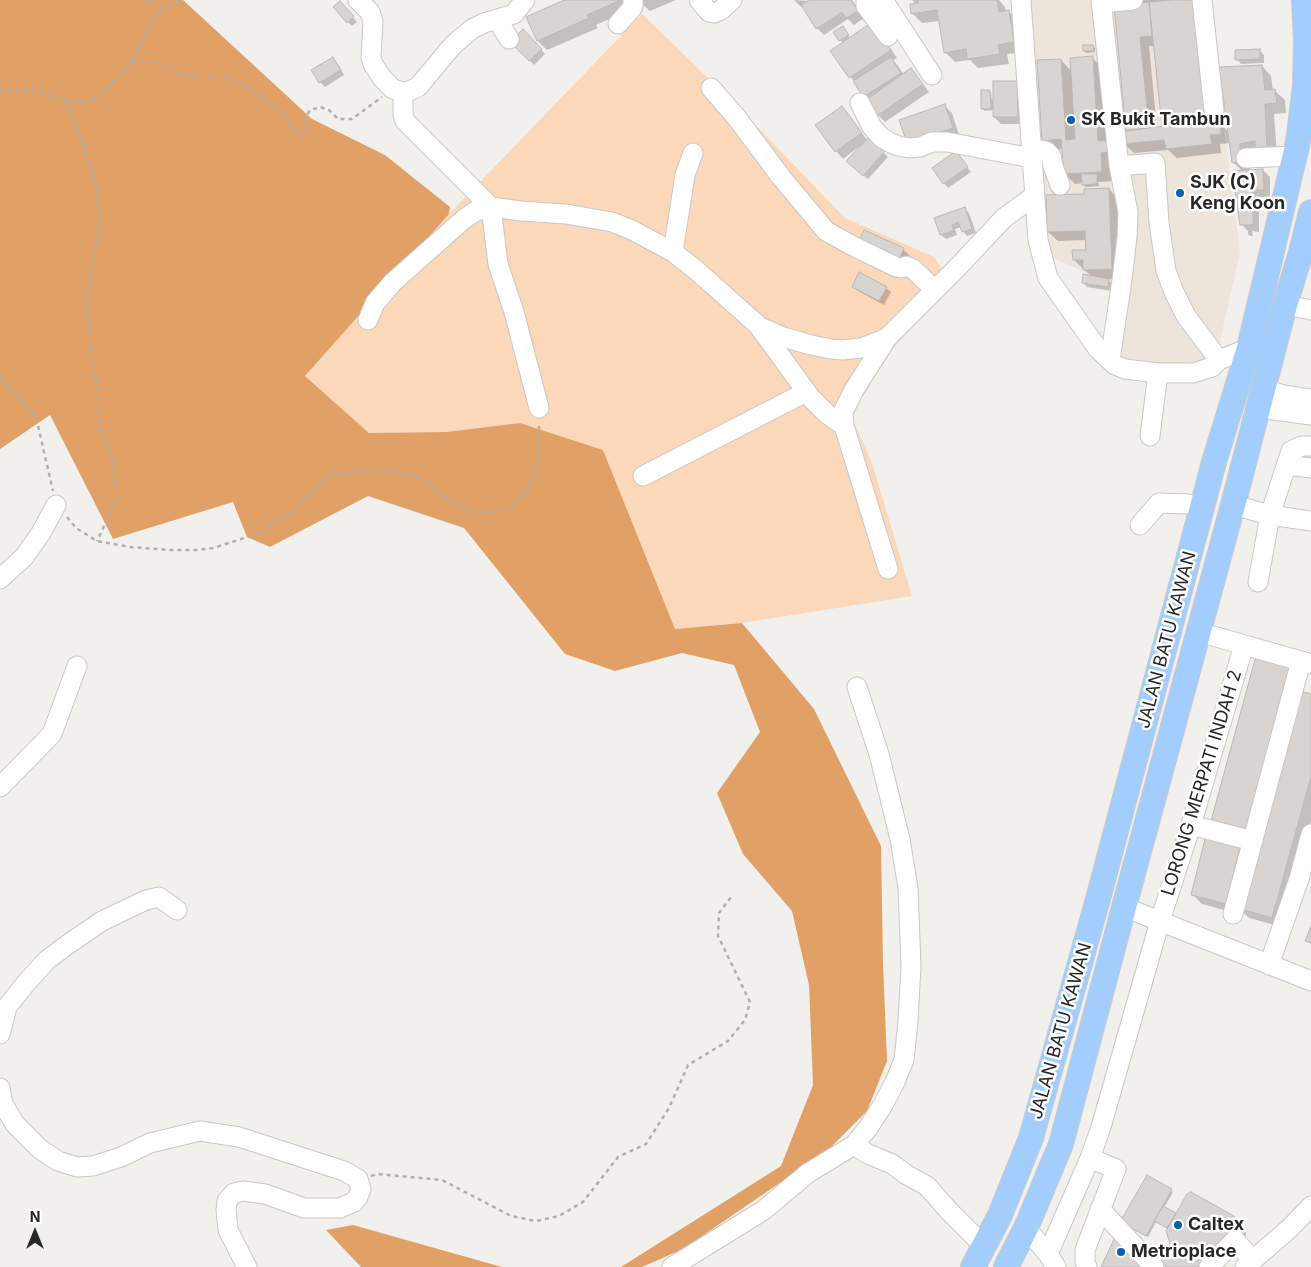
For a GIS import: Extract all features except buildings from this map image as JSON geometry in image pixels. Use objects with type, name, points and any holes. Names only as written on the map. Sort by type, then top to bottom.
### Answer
[{"type":"main road","name":"JALAN BATU KAWAN","points":[[973,1267],[1000,1215],[1031,1138],[1098,899],[1214,462],[1249,348],[1298,142],[1305,86],[1306,41],[1304,0]]},
{"type":"main road","name":"JALAN BATU KAWAN","points":[[1006,1267],[1026,1228],[1061,1144],[1285,305],[1306,253],[1311,212]]},
{"type":"main road","points":[[1026,1228],[1020,1218],[1017,1199],[1031,1138]]},
{"type":"main road","points":[[973,1267],[1003,1234],[1012,1227],[1026,1228]]},
{"type":"street","points":[[358,0],[370,12],[373,21],[371,57],[373,64],[382,78],[398,91],[409,92],[418,87],[453,44],[472,29],[484,23],[514,14],[525,0]]},
{"type":"street","points":[[618,24],[633,8],[633,0]]},
{"type":"street","points":[[699,0],[709,12],[721,10],[732,0]]},
{"type":"street","points":[[869,0],[866,2],[866,6],[888,36]]},
{"type":"street","points":[[883,0],[932,75]]},
{"type":"street","points":[[1020,0],[1038,240],[1048,278],[1098,349],[1115,365],[1125,369],[1158,373],[1193,373],[1212,367],[1219,360],[1249,348]]},
{"type":"street","points":[[1110,360],[1127,237],[1128,212],[1118,166],[1101,2],[1133,0]]},
{"type":"street","points":[[1202,0],[1214,110]]},
{"type":"street","points":[[497,19],[509,39]]},
{"type":"street","points":[[710,88],[737,118],[781,177],[826,231],[896,267],[906,266],[913,268],[935,290]]},
{"type":"street","points":[[398,91],[405,121],[491,207],[498,264],[514,312],[539,408]]},
{"type":"street","points":[[860,103],[872,127],[881,137],[898,146],[908,148],[932,142],[947,142],[1031,153],[1046,151],[1051,156],[1060,185]]},
{"type":"street","points":[[673,252],[685,175],[693,153]]},
{"type":"street","points":[[1246,158],[1295,156]]},
{"type":"street","points":[[1118,166],[1155,163],[1159,222],[1166,271],[1186,316],[1219,360]]},
{"type":"street","points":[[888,569],[844,426],[843,412],[854,390],[887,338],[1004,218],[1034,196]]},
{"type":"street","points":[[368,320],[375,303],[393,282],[464,219],[476,211],[491,207],[566,214],[612,222],[632,230],[673,252],[696,270],[760,327],[811,398],[827,414],[844,426]]},
{"type":"street","points":[[1285,305],[1311,310]]},
{"type":"street","points":[[760,327],[783,337],[831,349],[861,348],[887,338]]},
{"type":"street","points":[[1150,436],[1158,373]]},
{"type":"street","points":[[643,476],[806,392]]},
{"type":"street","points":[[1261,398],[1284,395],[1311,399]]},
{"type":"street","points":[[1261,398],[1311,415]]},
{"type":"street","points":[[1258,582],[1270,515],[1291,451],[1302,446],[1311,446]]},
{"type":"street","points":[[1286,466],[1311,468]]},
{"type":"street","points":[[1140,525],[1158,503],[1188,504],[1202,507]]},
{"type":"street","points":[[0,579],[24,557],[56,505]]},
{"type":"street","points":[[1233,505],[1270,515],[1311,521]]},
{"type":"street","points":[[1199,632],[1306,663],[1233,914]]},
{"type":"street","name":"LORONG MERPATI INDAH 2","points":[[1052,1260],[1090,1158],[1103,1117],[1160,921],[1191,825],[1244,646]]},
{"type":"street","points":[[0,787],[52,734],[77,666]]},
{"type":"street","points":[[672,1267],[764,1210],[808,1173],[854,1145],[883,1105],[896,1082],[904,1060],[911,966],[908,888],[900,839],[879,754],[857,687]]},
{"type":"street","points":[[1191,825],[1253,841]]},
{"type":"street","points":[[1270,965],[1305,881],[1311,834]]},
{"type":"street","points":[[0,1034],[7,1007],[47,960],[67,945],[102,921],[146,900],[159,897],[177,910]]},
{"type":"street","points":[[1124,907],[1311,982]]},
{"type":"street","points":[[0,1088],[3,1104],[15,1124],[40,1149],[58,1161],[77,1168],[93,1166],[121,1157],[150,1143],[200,1131],[239,1137],[344,1171],[358,1179],[361,1189],[358,1197],[354,1202],[340,1208],[304,1208],[265,1194],[243,1191],[234,1193],[227,1200],[228,1230],[247,1267]]},
{"type":"street","points":[[854,1145],[868,1154],[892,1164],[927,1186],[984,1246]]},
{"type":"street","points":[[1087,1267],[1085,1250],[1116,1169],[1090,1158]]},
{"type":"street","points":[[1209,1267],[1235,1240],[1249,1264],[1290,1228],[1311,1206]]},
{"type":"street","points":[[1100,1209],[1154,1267]]},
{"type":"street","points":[[1026,1228],[1052,1260]]},
{"type":"path","points":[[146,0],[162,8]]},
{"type":"path","points":[[0,90],[29,90],[64,100],[87,102],[106,90],[131,61],[153,19],[162,8],[178,0]]},
{"type":"path","points":[[131,61],[160,63],[179,73],[205,77],[231,77],[282,112],[291,128],[300,134],[305,127],[305,119],[310,110],[320,107],[329,110],[338,119],[352,119],[398,91]]},
{"type":"path","points":[[64,100],[76,123],[94,176],[100,209],[87,295],[88,326],[98,393],[100,430],[113,458],[117,498],[97,541]]},
{"type":"path","points":[[0,376],[5,384],[36,417],[56,505],[76,528],[97,541],[130,547],[170,550],[213,548],[260,533],[295,510],[313,490],[332,474],[363,470],[393,471],[416,476],[435,488],[453,503],[470,511],[494,512],[512,507],[526,493],[535,477],[540,460],[538,445],[539,408]]},
{"type":"path","points":[[358,1179],[378,1174],[442,1180],[511,1216],[536,1221],[559,1216],[584,1202],[618,1157],[646,1144],[669,1108],[688,1065],[728,1041],[745,1020],[750,1002],[718,936],[719,913],[732,897]]},
{"type":"shaded area","points":[[0,0],[183,0],[312,119],[385,155],[450,207],[449,214],[305,376],[369,433],[446,432],[520,423],[603,450],[675,629],[742,623],[814,709],[881,846],[887,1061],[867,1111],[828,1150],[683,1249],[642,1267],[621,1267],[781,1166],[813,1085],[809,985],[792,911],[743,854],[717,793],[760,732],[734,665],[682,653],[615,671],[565,654],[464,528],[368,496],[270,547],[247,537],[233,502],[113,539],[50,415],[0,449]]},
{"type":"shaded area","name":"SK Bukit Tambun","points":[[1027,0],[1093,0],[1120,240],[1113,285],[1045,254]]},
{"type":"shaded area","name":"SJK (C) Keng Koon","points":[[1106,0],[1208,0],[1240,253],[1218,350],[1204,361],[1161,365],[1119,359],[1134,229]]},
{"type":"shaded area","points":[[642,14],[739,108],[845,218],[934,257],[952,285],[893,348],[851,415],[872,463],[912,596],[742,623],[675,629],[603,450],[520,423],[446,432],[369,433],[305,376],[449,214]]},
{"type":"shaded area","points":[[353,1225],[502,1267],[361,1267],[326,1230]]},
{"type":"place","name":"SK Bukit Tambun","points":[[1071,120]]},
{"type":"place","name":"SJK (C) Keng Koon","points":[[1180,193]]},
{"type":"place","name":"Caltex","points":[[1178,1225]]},
{"type":"place","name":"Metrioplace","points":[[1121,1252]]}]
